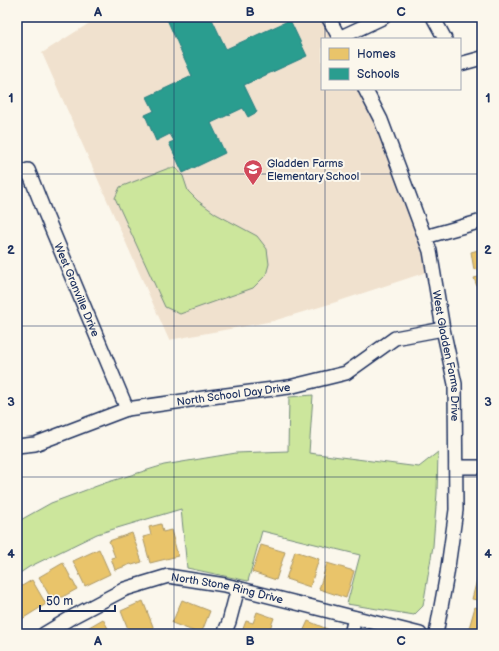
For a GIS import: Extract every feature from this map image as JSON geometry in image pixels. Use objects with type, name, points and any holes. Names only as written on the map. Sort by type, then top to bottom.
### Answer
[{"type":"street","points":[[328,17],[339,38],[384,17]]},
{"type":"street","points":[[434,17],[444,38]]},
{"type":"street","points":[[461,64],[482,58]]},
{"type":"street","name":"West Gladden Farms Drive","points":[[366,90],[381,120],[430,251],[443,329],[455,384],[456,510],[447,574],[436,634]]},
{"type":"street","name":"West Granville Drive","points":[[23,173],[45,213],[127,409]]},
{"type":"street","points":[[425,238],[482,221]]},
{"type":"street","name":"North School Day Drive","points":[[17,446],[35,444],[127,409],[289,387],[346,373],[395,338],[443,329]]},
{"type":"street","points":[[456,467],[482,467]]},
{"type":"street","name":"North Stone Ring Drive","points":[[44,634],[125,589],[168,576],[225,585],[420,634]]},
{"type":"street","points":[[224,634],[229,622],[238,588]]},
{"type":"street","points":[[351,634],[355,618]]},
{"type":"shaded area","name":"Gladden Farms Elementary School","points":[[99,17],[328,17],[339,38],[321,38],[321,90],[365,90],[433,270],[273,321],[169,340],[42,53]]},
{"type":"green space","points":[[169,168],[176,168],[183,176],[188,191],[198,201],[216,214],[257,236],[267,249],[269,264],[266,275],[253,288],[180,314],[165,307],[115,198],[120,187]]},
{"type":"green space","points":[[313,395],[309,453],[419,467],[438,452],[433,546],[423,606],[414,615],[347,604],[360,555],[262,531],[248,581],[187,568],[181,509],[97,534],[29,567],[17,575],[17,522],[51,503],[105,483],[164,465],[236,453],[288,451],[289,397]]},
{"type":"building: Homes","points":[[482,249],[482,268],[474,270],[471,252]]},
{"type":"building: Homes","points":[[482,276],[482,295],[480,295],[474,278]]},
{"type":"building: Homes","points":[[161,524],[163,532],[171,530],[178,556],[150,563],[143,537],[151,535],[149,527]]},
{"type":"building: Homes","points":[[132,533],[142,562],[131,564],[115,570],[111,558],[115,557],[109,541]]},
{"type":"building: Homes","points":[[261,545],[285,552],[276,580],[252,572]]},
{"type":"building: Homes","points":[[99,549],[110,574],[85,586],[73,561]]},
{"type":"building: Homes","points":[[295,551],[319,559],[310,587],[286,579]]},
{"type":"building: Homes","points":[[482,552],[482,571],[478,570]]},
{"type":"building: Homes","points":[[63,563],[77,589],[53,602],[39,577]]},
{"type":"building: Homes","points":[[327,563],[354,571],[346,598],[319,589]]},
{"type":"building: Homes","points":[[478,576],[482,577],[482,601],[472,599]]},
{"type":"building: Homes","points":[[32,580],[46,604],[22,619],[17,610],[17,589]]},
{"type":"building: Homes","points":[[182,600],[210,611],[201,634],[172,623]]},
{"type":"building: Homes","points":[[143,601],[154,629],[141,634],[130,634],[121,611]]},
{"type":"building: Homes","points":[[475,607],[482,609],[482,632],[469,628]]},
{"type":"building: Homes","points":[[257,612],[274,618],[268,634],[241,634],[246,621],[253,623]]},
{"type":"building: Homes","points":[[103,619],[111,634],[77,634]]},
{"type":"building: Homes","points":[[308,621],[332,631],[331,634],[302,634]]},
{"type":"building: Schools","points":[[166,17],[211,17],[226,49],[290,20],[307,56],[244,85],[257,112],[248,117],[243,108],[211,123],[225,153],[183,173],[169,143],[174,141],[170,134],[156,141],[145,115],[154,111],[147,97],[192,76]]},
{"type":"place","name":"Gladden Farms Elementary School","points":[[253,186]]}]
